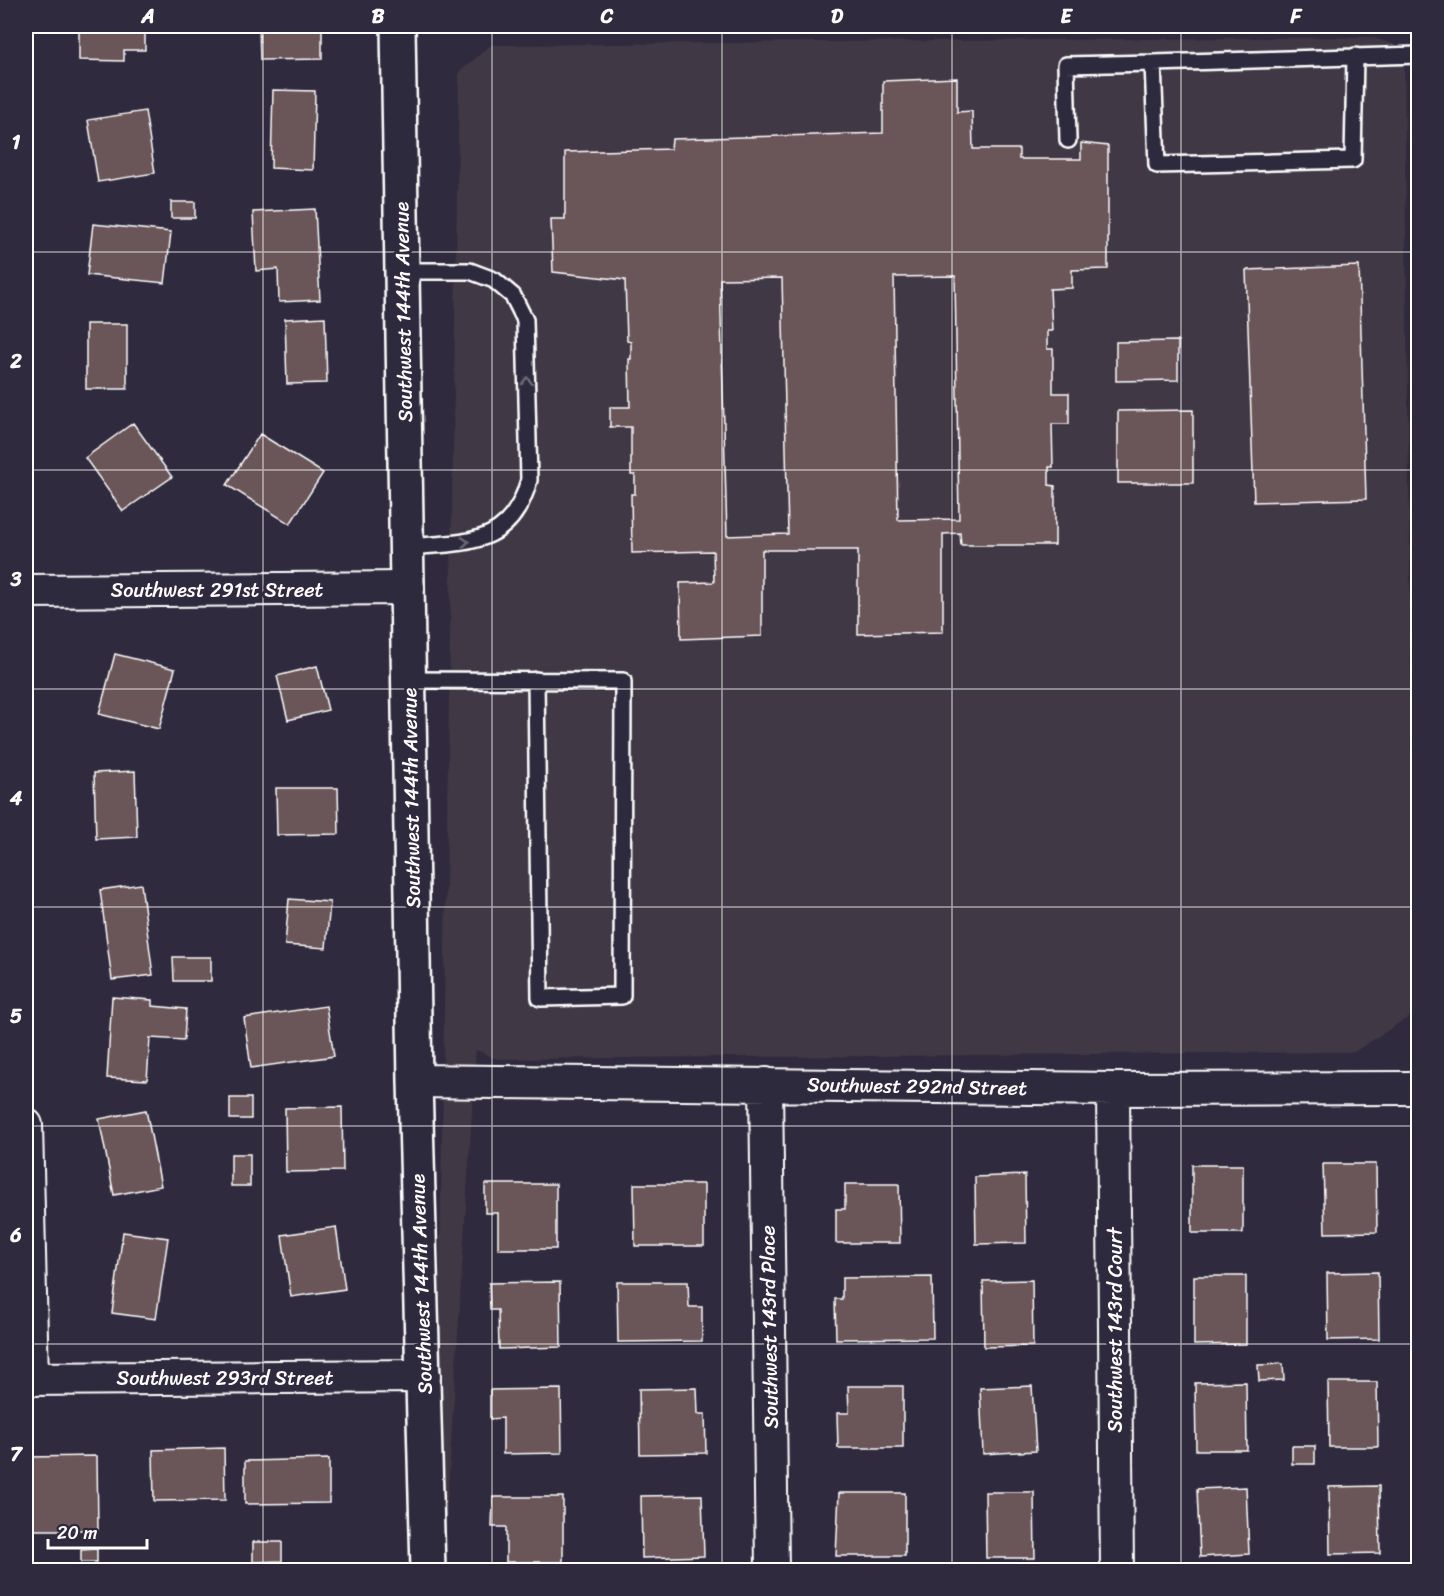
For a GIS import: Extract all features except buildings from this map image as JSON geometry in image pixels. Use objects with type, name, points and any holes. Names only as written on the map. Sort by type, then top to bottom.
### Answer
[{"type":"street","name":"Southwest 144th Avenue","points":[[398,26],[415,1081],[428,1570]]},
{"type":"street","name":"Southwest 291st Street","points":[[26,591],[408,588]]},
{"type":"street","name":"Southwest 292nd Street","points":[[415,1081],[1113,1089],[1419,1088]]},
{"type":"street","name":"Southwest 143rd Place","points":[[766,1084],[772,1570]]},
{"type":"street","name":"Southwest 143rd Court","points":[[1113,1089],[1117,1570]]},
{"type":"street","points":[[26,1125],[29,1379]]},
{"type":"street","name":"Southwest 293rd Street","points":[[29,1379],[424,1376]]},
{"type":"lane","points":[[1068,140],[1066,65],[1419,55]]},
{"type":"lane","points":[[1153,63],[1157,165],[1353,160],[1355,56]]},
{"type":"lane","points":[[402,271],[470,271],[494,280],[513,296],[525,320],[529,480],[522,505],[505,526],[476,541],[407,547]]},
{"type":"lane","points":[[409,680],[536,680],[623,681],[622,996],[540,998],[536,680]]},
{"type":"shaded area","points":[[1371,37],[1404,48],[1415,1013],[1354,1052],[497,1059],[476,1050],[443,1570],[435,1570],[459,72],[491,45]]}]
